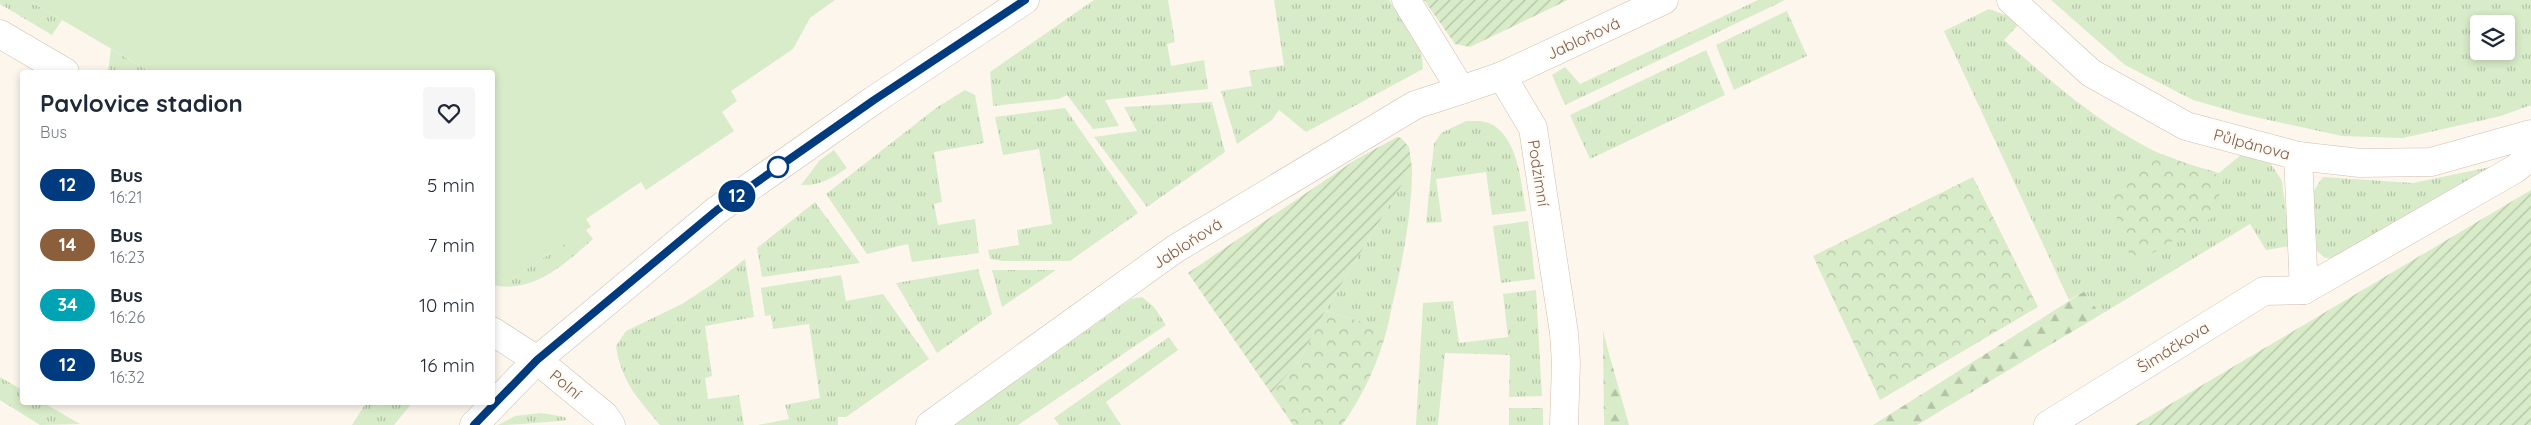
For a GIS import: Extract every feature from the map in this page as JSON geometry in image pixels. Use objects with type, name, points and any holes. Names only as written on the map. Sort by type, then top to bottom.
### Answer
[{"type":"street","points":[[495,403],[537,360],[717,210],[874,100],[1025,0]]},
{"type":"street","points":[[1406,0],[1461,90],[1502,76]]},
{"type":"street","name":"Jabloňová","points":[[1502,76],[1664,0]]},
{"type":"street","name":"Půlpánova","points":[[2010,0],[2091,74],[2186,126],[2298,156],[2360,163],[2431,162],[2531,134]]},
{"type":"street","points":[[0,34],[62,70]]},
{"type":"street","name":"Podzimní","points":[[1502,76],[1533,128],[1564,333],[1566,363],[1564,425]]},
{"type":"street","name":"Jabloňová","points":[[930,425],[1175,249],[1415,105],[1461,90]]},
{"type":"street","points":[[2298,156],[2304,290]]},
{"type":"street","name":"Šimáčkova","points":[[2048,425],[2264,291],[2304,290],[2515,169],[2531,156]]},
{"type":"street","name":"Polní","points":[[495,333],[537,360],[604,415],[611,425]]},
{"type":"street","points":[[474,425],[493,405]]},
{"type":"green space","points":[[0,0],[28,0],[62,20],[52,35],[0,4]]},
{"type":"green space","points":[[28,0],[835,0],[810,18],[793,49],[731,91],[737,101],[722,112],[734,131],[646,190],[641,182],[586,219],[591,227],[507,282],[495,274],[495,70],[148,70]]},
{"type":"green space","points":[[1094,0],[1168,0],[1175,42],[1167,44],[1171,66],[1204,60],[1208,89],[1105,100],[1119,126],[1093,129],[1067,95],[1059,99],[993,106],[990,72]]},
{"type":"green space","points":[[1274,0],[1389,0],[1416,40],[1420,49],[1423,69],[1306,132],[1279,110],[1272,120],[1237,144],[1221,91],[1252,86],[1249,71],[1284,65]]},
{"type":"green space","points":[[1424,0],[1568,0],[1470,47],[1455,44]]},
{"type":"green space","points":[[1758,0],[1785,0],[1565,105],[1552,75],[1565,67],[1580,84]]},
{"type":"green space","points":[[2051,0],[2531,0],[2531,105],[2501,116],[2403,138],[2342,136],[2246,115],[2193,100],[2125,65]]},
{"type":"green space","points":[[1989,9],[2022,21],[2004,40],[2078,103],[2139,143],[2168,157],[2219,173],[2243,153],[2269,161],[2282,181],[2290,246],[2266,250],[2250,224],[2100,315],[2085,291],[2069,300],[1944,31]]},
{"type":"green space","points":[[1787,11],[1807,56],[1734,90],[1716,45]]},
{"type":"green space","points":[[111,49],[148,70],[108,70]]},
{"type":"green space","points":[[1706,50],[1725,95],[1590,159],[1570,115]]},
{"type":"green space","points":[[965,90],[975,95],[984,143],[934,152],[942,202],[934,204],[938,225],[975,219],[979,253],[912,262],[908,244],[867,254],[826,194],[936,108]]},
{"type":"green space","points":[[1212,102],[1225,152],[1147,207],[1094,137],[1137,131],[1124,107]]},
{"type":"green space","points":[[1065,108],[1138,213],[1070,261],[1003,261],[990,259],[988,250],[1019,245],[1017,230],[1052,224],[1039,149],[1003,155],[995,117]]},
{"type":"green space","points":[[1466,121],[1490,123],[1502,132],[1508,141],[1514,152],[1526,211],[1492,215],[1486,172],[1436,179],[1442,222],[1426,223],[1434,144],[1441,133]]},
{"type":"green space","points":[[1397,137],[1401,138],[1409,147],[1412,168],[1325,311],[1300,360],[1271,393],[1188,273],[1355,160]]},
{"type":"green space","points":[[834,150],[847,168],[820,183],[801,185],[820,160]]},
{"type":"green space","points":[[2162,154],[2224,178],[2213,217],[2133,265],[2110,198]]},
{"type":"green space","points":[[2495,166],[2338,259],[2325,258],[2317,251],[2313,192],[2323,177],[2413,183]]},
{"type":"green space","points":[[1412,168],[1407,229],[1387,329],[1325,311]]},
{"type":"green space","points":[[1973,177],[2038,307],[1880,400],[1813,256]]},
{"type":"green space","points":[[2531,190],[2531,425],[2135,425]]},
{"type":"green space","points":[[815,202],[860,263],[762,277],[757,248]]},
{"type":"green space","points":[[1528,221],[1535,279],[1501,283],[1493,226]]},
{"type":"green space","points":[[586,230],[593,239],[560,267],[535,281],[508,287],[495,285],[495,274],[507,282]]},
{"type":"green space","points":[[745,259],[754,317],[705,326],[712,376],[705,378],[708,399],[739,395],[744,425],[660,425],[626,380],[616,346],[626,331],[682,304],[714,283]]},
{"type":"green space","points":[[978,269],[992,314],[937,353],[896,283]]},
{"type":"green space","points":[[992,270],[1056,270],[1002,307]]},
{"type":"green space","points":[[841,275],[846,301],[883,294],[929,359],[846,417],[838,417],[838,425],[758,425],[789,419],[785,405],[820,398],[809,324],[773,329],[771,315],[765,316],[761,288]]},
{"type":"green space","points":[[1536,290],[1542,396],[1509,397],[1510,355],[1445,353],[1438,425],[1416,425],[1423,303],[1453,301],[1459,343],[1508,337],[1503,294]]},
{"type":"green space","points":[[2085,291],[2100,315],[1917,425],[1873,425]]},
{"type":"green space","points":[[1142,297],[1154,307],[1166,325],[1018,425],[953,425],[1131,299]]},
{"type":"green space","points":[[1325,311],[1387,329],[1369,379],[1357,403],[1342,425],[1293,425],[1271,393],[1300,360]]},
{"type":"green space","points":[[1603,332],[1629,425],[1604,425]]},
{"type":"green space","points":[[1169,337],[1178,350],[1106,402],[1121,425],[1059,425],[1054,418]]},
{"type":"green space","points":[[0,377],[20,389],[20,405],[47,405],[80,424],[40,425],[0,400]]},
{"type":"green space","points":[[365,405],[410,405],[394,425],[352,425]]},
{"type":"green space","points":[[1509,408],[1543,408],[1543,425],[1509,425]]},
{"type":"green space","points":[[541,413],[565,417],[567,420],[498,425],[515,416]]},
{"type":"bus line","name":"12","points":[[495,403],[537,360],[717,210],[949,48],[1000,18],[1025,0]]},
{"type":"bus line","name":"12","points":[[474,425],[493,405]]}]
